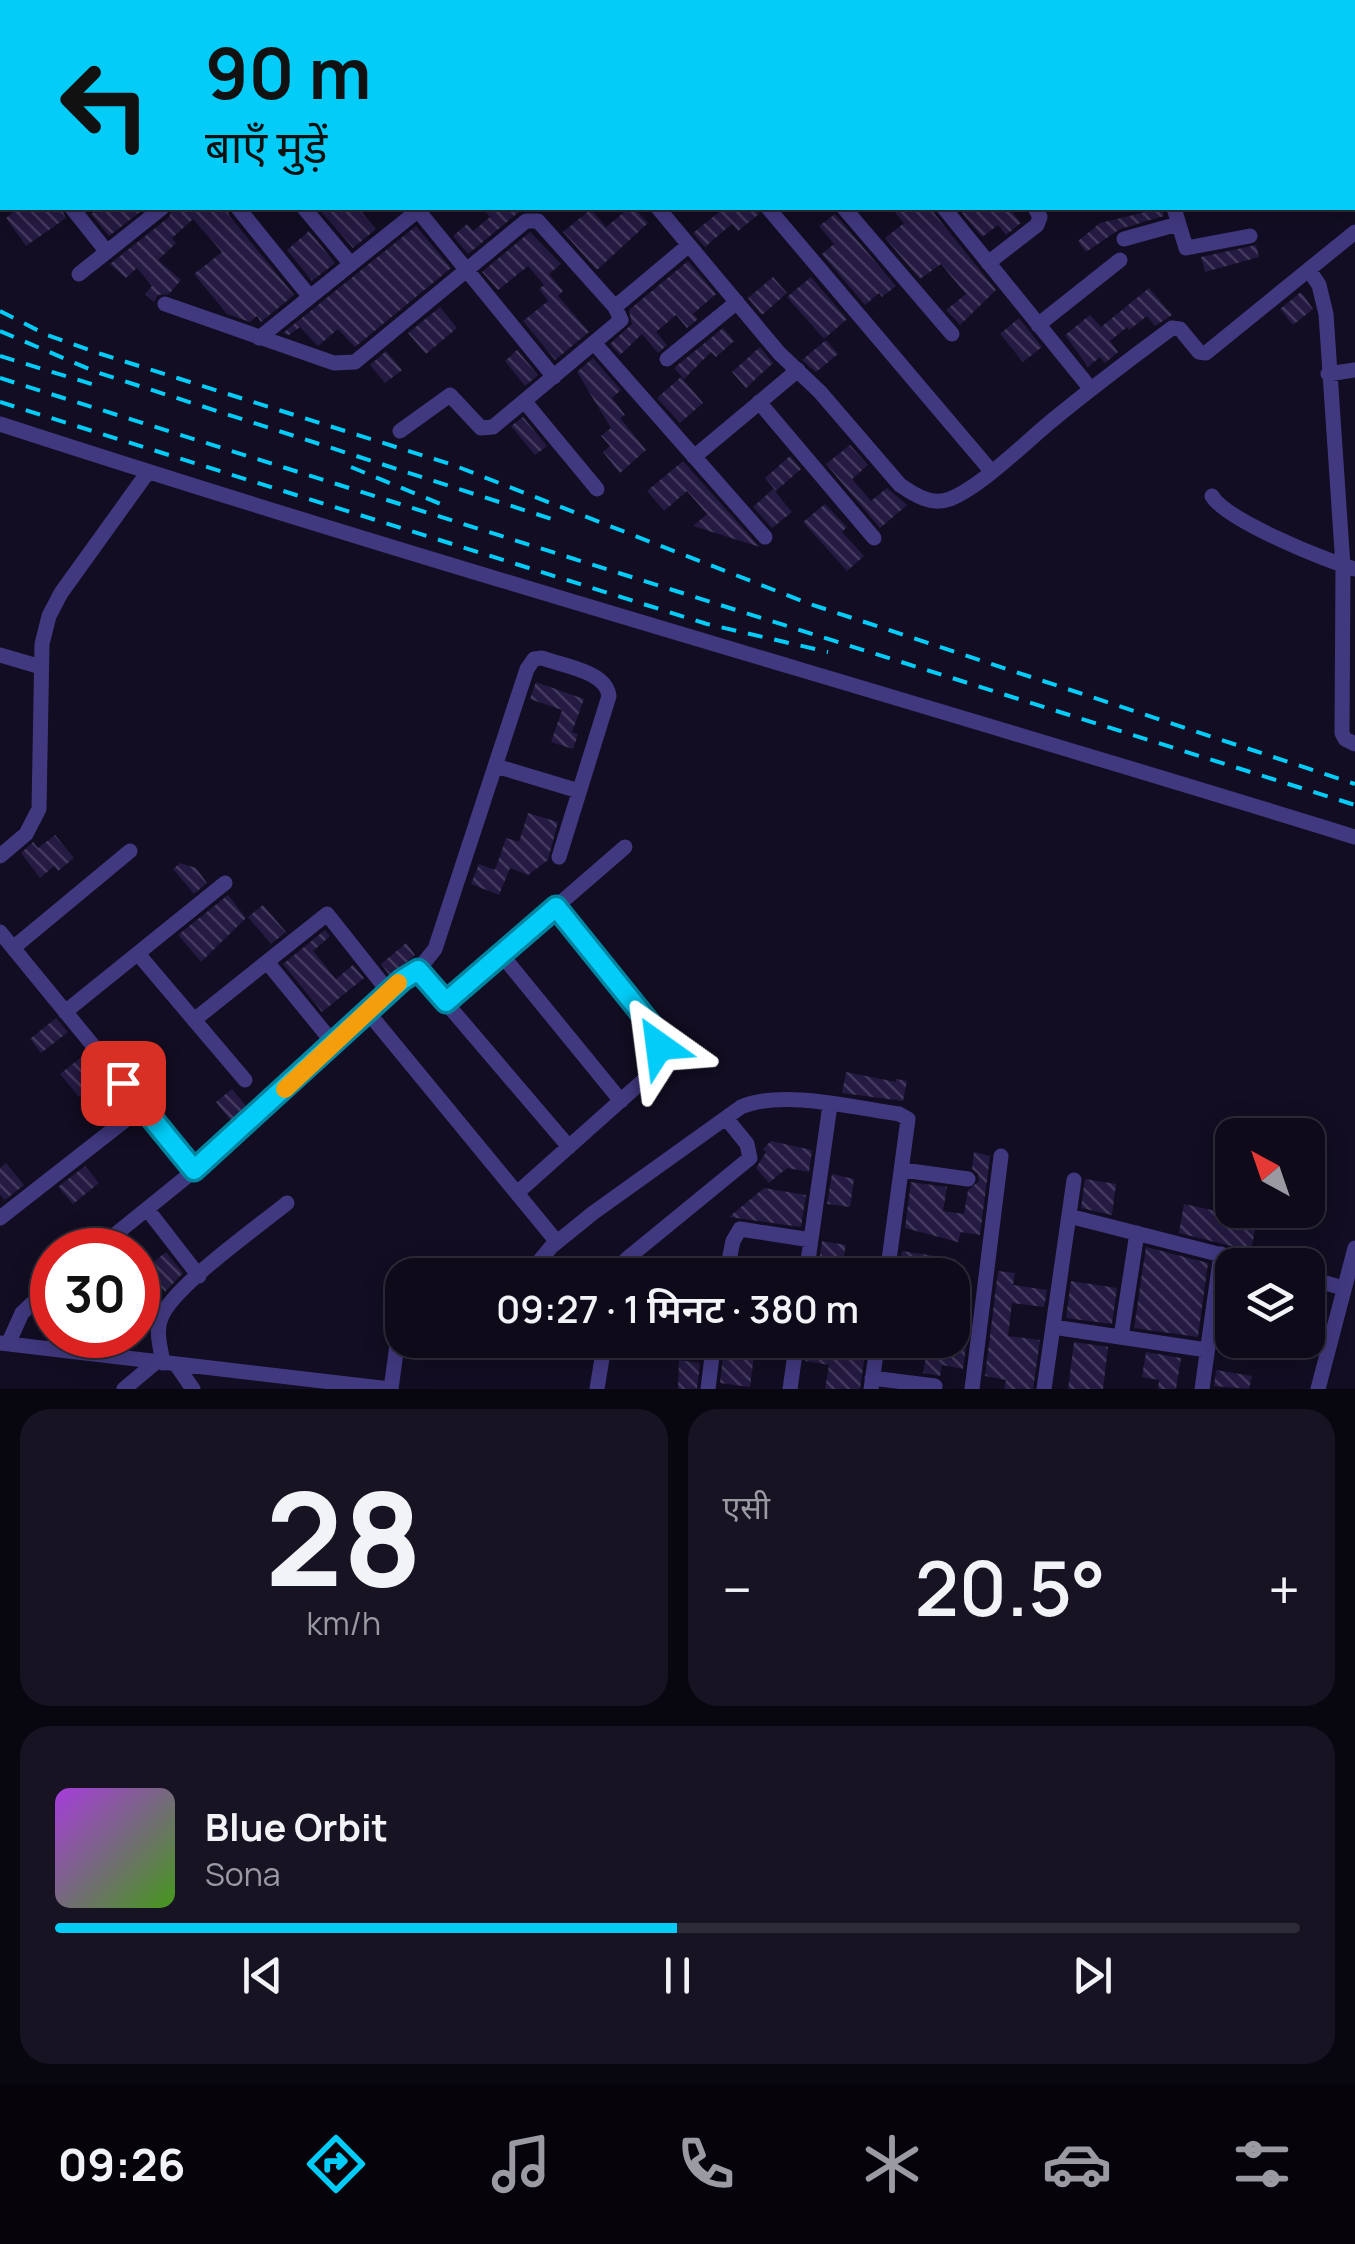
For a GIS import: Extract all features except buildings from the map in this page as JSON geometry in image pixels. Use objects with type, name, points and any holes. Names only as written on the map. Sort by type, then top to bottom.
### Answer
[{"type":"street","points":[[74,210],[107,252]]},
{"type":"street","points":[[79,274],[160,210]]},
{"type":"street","points":[[240,210],[310,297]]},
{"type":"street","points":[[306,210],[350,263]]},
{"type":"street","points":[[259,338],[416,210]]},
{"type":"street","points":[[420,210],[554,378]]},
{"type":"street","points":[[660,210],[779,353],[900,485],[934,502],[950,499],[991,471],[1090,388],[1176,327],[1199,352],[1206,352],[1355,232]]},
{"type":"street","points":[[770,210],[991,471]]},
{"type":"street","points":[[846,210],[952,334]]},
{"type":"street","points":[[946,210],[1090,388]]},
{"type":"street","points":[[988,263],[1037,225],[1040,217],[1036,210]]},
{"type":"street","points":[[1174,210],[1184,245],[1192,250],[1250,236]]},
{"type":"street","points":[[165,304],[334,363],[355,362],[526,222],[538,220],[615,307],[621,320],[525,402],[487,429],[475,423],[454,397],[445,396],[400,431]]},
{"type":"street","points":[[1124,239],[1178,224]]},
{"type":"street","points":[[615,307],[689,245]]},
{"type":"street","points":[[1038,325],[1120,260]]},
{"type":"street","points":[[1309,270],[1324,300],[1349,567],[1349,659],[1342,732],[1344,739],[1355,744]]},
{"type":"street","points":[[667,359],[737,302]]},
{"type":"street","points":[[595,344],[765,537]]},
{"type":"street","points":[[694,456],[798,370]]},
{"type":"street","points":[[1328,374],[1355,370]]},
{"type":"street","points":[[525,402],[597,489]]},
{"type":"street","points":[[760,402],[874,538]]},
{"type":"street","points":[[0,424],[706,644],[1082,752],[1355,837]]},
{"type":"street","points":[[0,856],[26,834],[39,810],[42,644],[49,616],[60,593],[148,472]]},
{"type":"street","points":[[1212,496],[1222,509],[1349,567]]},
{"type":"street","points":[[0,655],[41,668]]},
{"type":"street","points":[[123,1228],[194,1170],[388,991],[418,970],[435,949],[527,668],[534,659],[542,658],[599,678],[608,687],[609,696],[559,857]]},
{"type":"street","points":[[496,766],[579,791]]},
{"type":"street","points":[[446,1002],[625,847]]},
{"type":"street","points":[[13,948],[130,850]]},
{"type":"street","points":[[65,1012],[226,884]]},
{"type":"street","points":[[517,1193],[655,1070],[659,1046],[655,1030],[556,907]]},
{"type":"street","points":[[194,1020],[327,914],[388,991]]},
{"type":"street","points":[[0,932],[194,1170]]},
{"type":"street","points":[[138,954],[245,1080]]},
{"type":"street","points":[[502,954],[621,1101]]},
{"type":"street","points":[[267,962],[334,1044]]},
{"type":"street","points":[[418,970],[569,1147]]},
{"type":"street","points":[[368,1011],[557,1242]]},
{"type":"street","points":[[540,1258],[607,1202],[741,1107],[760,1100],[830,1105],[899,1114],[908,1119],[890,1258]]},
{"type":"street","points":[[808,1258],[830,1105]]},
{"type":"street","points":[[0,1218],[142,1107]]},
{"type":"street","points":[[628,1258],[750,1158],[747,1144],[726,1118]]},
{"type":"street","points":[[972,1389],[1002,1156]]},
{"type":"street","points":[[903,1170],[968,1179]]},
{"type":"street","points":[[1044,1389],[1074,1180]]},
{"type":"street","points":[[193,1389],[166,1364],[159,1322],[173,1300],[286,1203]]},
{"type":"street","points":[[147,1208],[199,1276]]},
{"type":"street","points":[[1068,1216],[1215,1252]]},
{"type":"street","points":[[729,1258],[740,1229],[811,1240]]},
{"type":"street","points":[[1122,1337],[1137,1233]]},
{"type":"street","points":[[1318,1389],[1355,1248]]},
{"type":"street","points":[[1325,1283],[1343,1288]]},
{"type":"street","points":[[1202,1389],[1215,1295]]},
{"type":"street","points":[[30,1305],[4,1343],[166,1364],[273,1383],[390,1389],[395,1358]]},
{"type":"street","points":[[1053,1327],[1207,1350]]},
{"type":"street","points":[[598,1389],[602,1358]]},
{"type":"street","points":[[708,1389],[712,1358]]},
{"type":"street","points":[[790,1389],[794,1358]]},
{"type":"street","points":[[875,1358],[872,1383],[935,1386]]},
{"type":"street","points":[[124,1389],[166,1364]]},
{"type":"railway","points":[[0,311],[47,335],[101,354],[453,465],[810,604],[1355,784]]},
{"type":"railway","points":[[0,331],[96,372],[558,521]]},
{"type":"railway","points":[[0,356],[98,386]]},
{"type":"railway","points":[[0,378],[1355,805]]},
{"type":"railway","points":[[0,402],[707,624],[828,652]]},
{"type":"railway","points":[[351,467],[443,505]]},
{"type":"slow traffic","points":[[285,1089],[398,983]]},
{"type":"route","points":[[123,1083],[194,1170],[402,980],[418,970],[446,1002],[556,907],[655,1030],[659,1046]]}]
